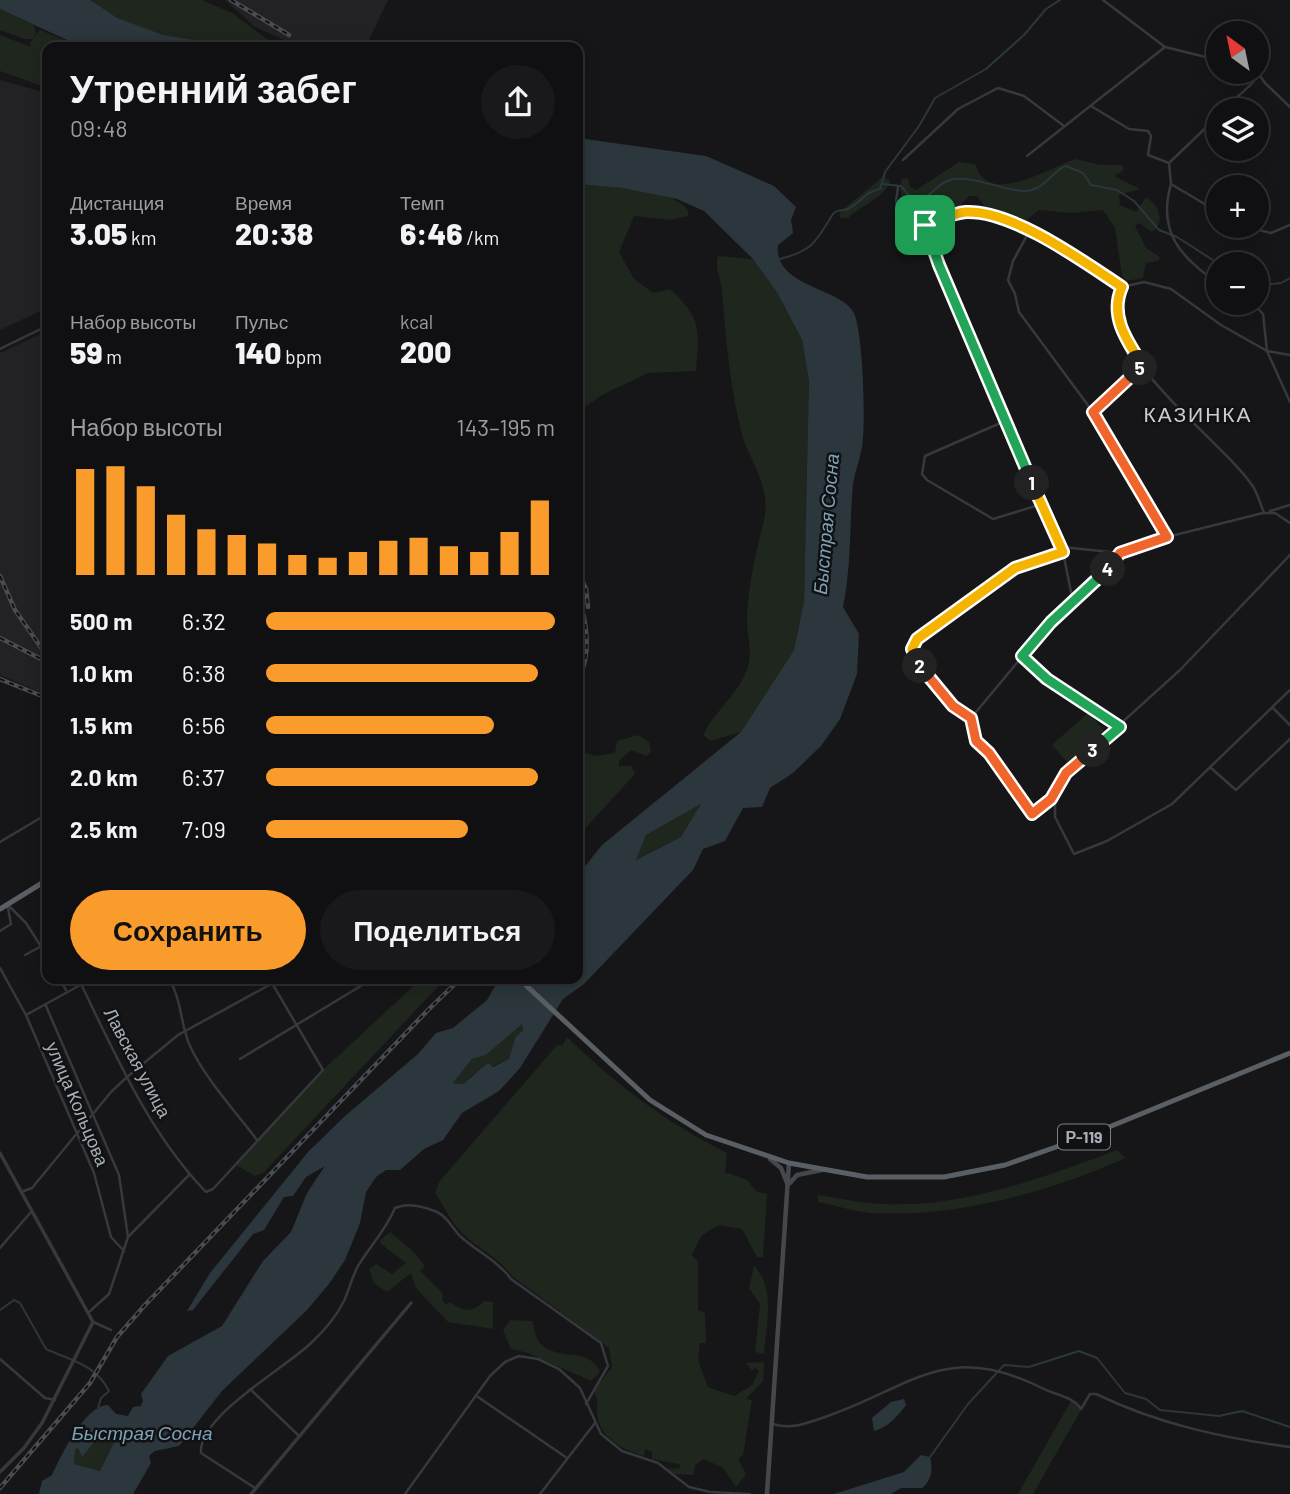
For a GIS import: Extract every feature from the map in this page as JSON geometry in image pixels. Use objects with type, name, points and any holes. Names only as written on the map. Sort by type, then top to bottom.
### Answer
[{"type":"highway","points":[[0,909],[42,883]]},
{"type":"highway","name":"Р-119","points":[[524,984],[650,1100],[706,1135],[789,1163],[867,1177],[923,1179],[1005,1165],[1087,1136],[1290,1053]]},
{"type":"main road","points":[[771,1158],[781,1168],[788,1187]]},
{"type":"main road","points":[[767,1494],[789,1163]]},
{"type":"main road","points":[[788,1187],[797,1175],[824,1170]]},
{"type":"street","points":[[1103,0],[1165,47],[1206,57]]},
{"type":"street","points":[[1027,156],[1165,47]]},
{"type":"street","points":[[1234,98],[1254,84]]},
{"type":"street","points":[[1266,84],[1290,107]]},
{"type":"street","points":[[904,160],[958,108],[998,88],[1024,96],[1064,126]]},
{"type":"street","points":[[1091,106],[1129,129],[1148,131],[1151,136],[1148,155],[1169,163]]},
{"type":"street","points":[[1169,163],[1206,128]]},
{"type":"street","points":[[1169,163],[1171,184],[1167,213],[1172,242],[1206,272]]},
{"type":"street","points":[[1171,184],[1206,205]]},
{"type":"street","points":[[898,187],[896,202],[925,225],[1005,421],[1062,547],[1073,602]]},
{"type":"street","points":[[925,225],[966,212],[1042,234],[1122,287],[1144,282],[1171,289],[1221,325],[1267,351],[1290,355]]},
{"type":"street","points":[[1269,232],[1290,226]]},
{"type":"street","points":[[1030,230],[1013,261],[1008,280],[1030,330],[1093,412],[1167,537]]},
{"type":"street","points":[[1122,287],[1116,311],[1125,336],[1143,366],[1165,394],[1253,488],[1264,513]]},
{"type":"street","points":[[1263,315],[1267,351],[1290,402]]},
{"type":"street","points":[[0,349],[42,328]]},
{"type":"street","points":[[1093,412],[1143,366]]},
{"type":"street","points":[[1005,421],[925,456],[922,474],[927,480],[993,519],[1042,505]]},
{"type":"street","points":[[1062,547],[1120,553],[1167,537],[1290,505]]},
{"type":"street","points":[[1264,513],[1275,513],[1289,522],[1290,513]]},
{"type":"street","points":[[1063,552],[1015,568],[917,639],[912,649],[914,657],[939,691],[953,706],[971,718],[976,741],[989,753],[1032,814],[1051,799],[1064,779]]},
{"type":"street","points":[[971,718],[1022,656],[1073,602],[1102,576],[1120,553]]},
{"type":"street","points":[[1290,555],[1180,670],[1066,773],[1055,802],[1055,817],[1074,854],[1107,841],[1171,804],[1290,690]]},
{"type":"street","points":[[1022,656],[1047,679],[1120,727]]},
{"type":"street","points":[[1273,708],[1290,725]]},
{"type":"street","points":[[1211,768],[1236,790],[1290,740]]},
{"type":"street","points":[[0,842],[42,817]]},
{"type":"street","points":[[0,931],[12,921],[7,904]]},
{"type":"street","points":[[7,904],[26,923],[42,946],[26,955]]},
{"type":"street","name":"улица Кольцова","points":[[0,968],[26,1016],[99,1185],[111,1237],[124,1251]]},
{"type":"street","points":[[63,984],[66,990]]},
{"type":"street","points":[[26,1016],[46,1006],[66,990],[85,984]]},
{"type":"street","points":[[176,984],[173,986],[185,1034],[192,1049],[257,1140]]},
{"type":"street","points":[[21,1192],[32,1188],[111,1092],[127,1077],[178,1035],[185,1034],[273,984],[323,1070],[213,1189],[206,1192],[189,1175],[128,1237]]},
{"type":"street","points":[[240,1059],[363,984]]},
{"type":"street","name":"Лавская улица","points":[[82,986],[127,1077],[189,1175]]},
{"type":"street","points":[[46,1006],[119,1175],[128,1237],[109,1294],[89,1312]]},
{"type":"street","points":[[0,1153],[93,1322],[111,1330]]},
{"type":"street","points":[[256,1488],[201,1453],[201,1445],[212,1427],[250,1389],[310,1345],[331,1321],[373,1243],[387,1227],[395,1208],[406,1203],[440,1213],[459,1235],[490,1261],[502,1267],[511,1279],[601,1343],[608,1366],[586,1404]]},
{"type":"street","points":[[0,1248],[31,1212]]},
{"type":"street","points":[[251,1494],[411,1303]]},
{"type":"street","points":[[0,1472],[24,1448],[55,1399],[93,1322]]},
{"type":"street","points":[[405,1494],[478,1397],[490,1376],[505,1362],[519,1356],[538,1359],[559,1369],[580,1388],[595,1423],[610,1442],[622,1451],[658,1463],[689,1487],[710,1492],[750,1494]]},
{"type":"street","points":[[0,1359],[45,1398],[55,1399]]},
{"type":"street","points":[[773,1424],[787,1428],[801,1425],[841,1412],[893,1386],[936,1370],[958,1367],[992,1370],[1022,1378],[1072,1400],[1082,1409],[1090,1394],[1096,1394],[1131,1411],[1189,1429],[1290,1447]]},
{"type":"street","points":[[250,1389],[298,1435]]},
{"type":"street","points":[[478,1397],[566,1458]]},
{"type":"street","points":[[540,1494],[595,1423]]},
{"type":"shaded area","points":[[90,0],[202,0],[232,13],[271,42],[206,42],[178,38],[150,32],[105,13]]},
{"type":"shaded area","points":[[225,0],[388,0],[368,42],[288,42],[255,27]]},
{"type":"shaded area","points":[[0,9],[34,25],[36,34],[33,39],[24,39],[0,30]]},
{"type":"shaded area","points":[[40,30],[70,42],[42,42],[42,86],[0,71],[0,35],[31,47],[30,43]]},
{"type":"shaded area","points":[[0,80],[42,92],[42,310],[0,330]]},
{"type":"shaded area","points":[[1076,159],[1100,165],[1122,165],[1124,170],[1114,176],[1140,189],[1119,195],[1120,205],[1136,212],[1146,197],[1157,209],[1160,219],[1152,232],[1139,223],[1135,226],[1146,248],[1160,257],[1158,261],[1146,263],[1143,278],[1126,281],[1122,276],[1115,228],[1103,210],[1071,213],[1039,210],[1023,223],[989,212],[977,196],[969,196],[954,211],[923,220],[902,198],[902,179],[908,178],[910,187],[916,190],[959,162],[975,164],[982,177],[993,183],[1006,184],[1036,176]]},
{"type":"shaded area","points":[[884,176],[890,181],[878,197],[848,218],[840,218],[840,212]]},
{"type":"shaded area","points":[[583,184],[652,192],[679,202],[688,210],[688,216],[669,220],[634,216],[619,252],[634,279],[653,293],[670,289],[688,309],[698,335],[696,371],[648,373],[602,395],[583,408]]},
{"type":"shaded area","points":[[718,256],[753,259],[778,294],[802,340],[809,381],[804,601],[794,650],[741,732],[710,741],[703,735],[736,690],[748,666],[748,600],[766,507],[762,485],[743,438],[735,402],[717,269]]},
{"type":"shaded area","points":[[42,333],[42,693],[0,675],[0,353]]},
{"type":"shaded area","points":[[1088,713],[1104,730],[1068,763],[1052,745]]},
{"type":"shaded area","points":[[638,735],[649,742],[651,752],[646,756],[631,750],[619,761],[619,766],[631,766],[635,774],[583,831],[583,756],[586,753],[595,756],[615,753],[617,741]]},
{"type":"shaded area","points":[[703,803],[681,837],[635,860],[646,835]]},
{"type":"shaded area","points":[[416,984],[440,984],[263,1173],[255,1176],[234,1164],[323,1070]]},
{"type":"shaded area","points":[[522,1023],[523,1030],[515,1038],[509,1059],[474,1074],[463,1084],[453,1083],[472,1059],[486,1055]]},
{"type":"shaded area","points":[[567,1037],[642,1101],[683,1129],[727,1153],[725,1172],[747,1180],[757,1192],[767,1194],[763,1257],[757,1257],[742,1229],[719,1225],[701,1236],[692,1255],[698,1262],[698,1310],[705,1313],[706,1343],[700,1343],[698,1360],[708,1387],[734,1396],[752,1385],[759,1371],[755,1367],[752,1371],[746,1363],[764,1362],[763,1381],[746,1399],[752,1400],[743,1455],[738,1459],[746,1474],[736,1487],[723,1468],[704,1459],[695,1465],[694,1475],[675,1474],[668,1469],[680,1468],[679,1464],[652,1459],[652,1452],[645,1449],[644,1456],[637,1454],[610,1439],[600,1426],[594,1391],[612,1367],[609,1348],[512,1276],[501,1264],[468,1239],[454,1224],[435,1193],[439,1182],[557,1045],[563,1045]]},
{"type":"shaded area","points":[[1117,1150],[1126,1158],[1034,1192],[969,1207],[871,1213],[818,1202],[818,1195],[882,1204],[912,1204],[972,1196],[1060,1171]]},
{"type":"shaded area","points":[[390,1232],[414,1252],[425,1266],[420,1271],[443,1294],[442,1299],[446,1305],[450,1302],[467,1310],[484,1301],[493,1302],[493,1329],[448,1322],[416,1288],[411,1273],[387,1292],[374,1283],[369,1269],[376,1264],[392,1274],[406,1263],[381,1244],[380,1240]]},
{"type":"shaded area","points":[[754,1266],[761,1275],[767,1296],[768,1319],[764,1354],[755,1352],[760,1304],[749,1288]]},
{"type":"shaded area","points":[[510,1320],[532,1321],[539,1342],[546,1348],[588,1359],[600,1372],[591,1381],[528,1353],[511,1349],[503,1330]]},
{"type":"shaded area","points":[[1071,1401],[1081,1410],[1033,1494],[1018,1494]]},
{"type":"shaded area","points":[[103,1431],[110,1431],[115,1440],[100,1471],[74,1464],[75,1450],[78,1448],[82,1456]]},
{"type":"water","points":[[0,0],[90,0],[117,18],[163,35],[205,42],[71,42],[0,9]]},
{"type":"water","name":"Быстрая Сосна","points":[[583,139],[706,156],[774,186],[796,207],[791,220],[793,233],[778,245],[779,259],[786,270],[797,278],[836,298],[854,313],[862,358],[863,435],[853,484],[849,560],[843,607],[859,634],[857,674],[840,719],[821,746],[793,773],[770,788],[762,807],[743,808],[725,841],[703,849],[693,870],[584,984],[563,999],[520,1068],[499,1091],[462,1113],[443,1140],[424,1149],[400,1170],[386,1170],[376,1177],[366,1192],[360,1223],[345,1260],[329,1284],[307,1310],[222,1391],[179,1446],[155,1451],[149,1456],[151,1463],[133,1494],[39,1494],[42,1481],[52,1475],[75,1433],[91,1413],[108,1405],[116,1414],[128,1416],[133,1407],[141,1406],[141,1394],[168,1356],[222,1326],[263,1261],[291,1232],[307,1193],[325,1166],[306,1177],[293,1196],[284,1197],[264,1230],[253,1234],[193,1310],[187,1311],[210,1273],[308,1152],[345,1116],[418,1054],[436,1033],[453,1028],[487,1000],[496,984],[583,984],[583,869],[602,845],[741,732],[794,650],[804,601],[809,381],[802,340],[778,294],[753,259],[704,211],[677,199],[623,188],[583,184]],"holes":[[[701,804],[681,837],[636,860],[646,835]],[[522,1024],[523,1030],[515,1038],[509,1059],[493,1067],[488,1063],[463,1084],[453,1083],[472,1059],[486,1055]],[[103,1431],[111,1431],[115,1440],[100,1471],[74,1464],[75,1450],[78,1448],[82,1457]]]},
{"type":"water","points":[[904,1399],[906,1405],[896,1417],[874,1431],[872,1418],[891,1402]]},
{"type":"water","points":[[921,1455],[930,1457],[931,1466],[930,1478],[922,1488],[901,1488],[891,1494],[834,1494],[904,1472]]},
{"type":"waterway","points":[[780,259],[800,252],[813,243],[834,212],[848,209],[880,189],[885,172],[919,126],[935,98],[986,69],[1024,35],[1046,9],[1060,0]]},
{"type":"waterway","points":[[883,184],[901,186],[913,200],[924,197],[945,182],[958,179],[1025,191],[1038,188],[1066,166],[1083,173],[1091,185],[1117,190],[1134,201],[1159,230],[1177,237],[1206,256]]},
{"type":"waterway","points":[[1269,284],[1281,283],[1290,278]]},
{"type":"waterway","points":[[0,1310],[14,1300],[20,1303],[46,1349],[82,1364],[97,1375],[109,1391],[101,1398],[98,1408]]},
{"type":"waterway","points":[[930,1457],[968,1404],[1004,1365],[1029,1367],[1079,1351],[1097,1358],[1125,1393],[1146,1399],[1160,1410],[1219,1416],[1242,1411],[1290,1427]]},
{"type":"railway","points":[[231,0],[289,35]]},
{"type":"railway","points":[[0,576],[15,610],[42,649]]},
{"type":"railway","points":[[583,582],[588,607]]},
{"type":"railway","points":[[583,612],[587,638],[583,667]]},
{"type":"railway","points":[[0,638],[42,659]]},
{"type":"railway","points":[[0,679],[42,696]]},
{"type":"railway","points":[[0,1488],[90,1383],[117,1337],[145,1305],[455,984]]},
{"type":"district","name":"КАЗИНКА","points":[[1198,415]]},
{"type":"route","points":[[966,212],[991,217],[1042,234],[1122,287],[1116,311],[1125,336],[1143,366],[1093,412],[1167,537],[1120,553],[1102,576],[1051,622],[1022,656],[1047,679],[1120,727],[1066,773],[1051,799],[1032,814],[989,753],[976,741],[971,718],[953,706],[939,691],[914,657],[912,649],[917,639],[1015,568],[1063,552],[1002,415],[925,225],[966,212]]}]
